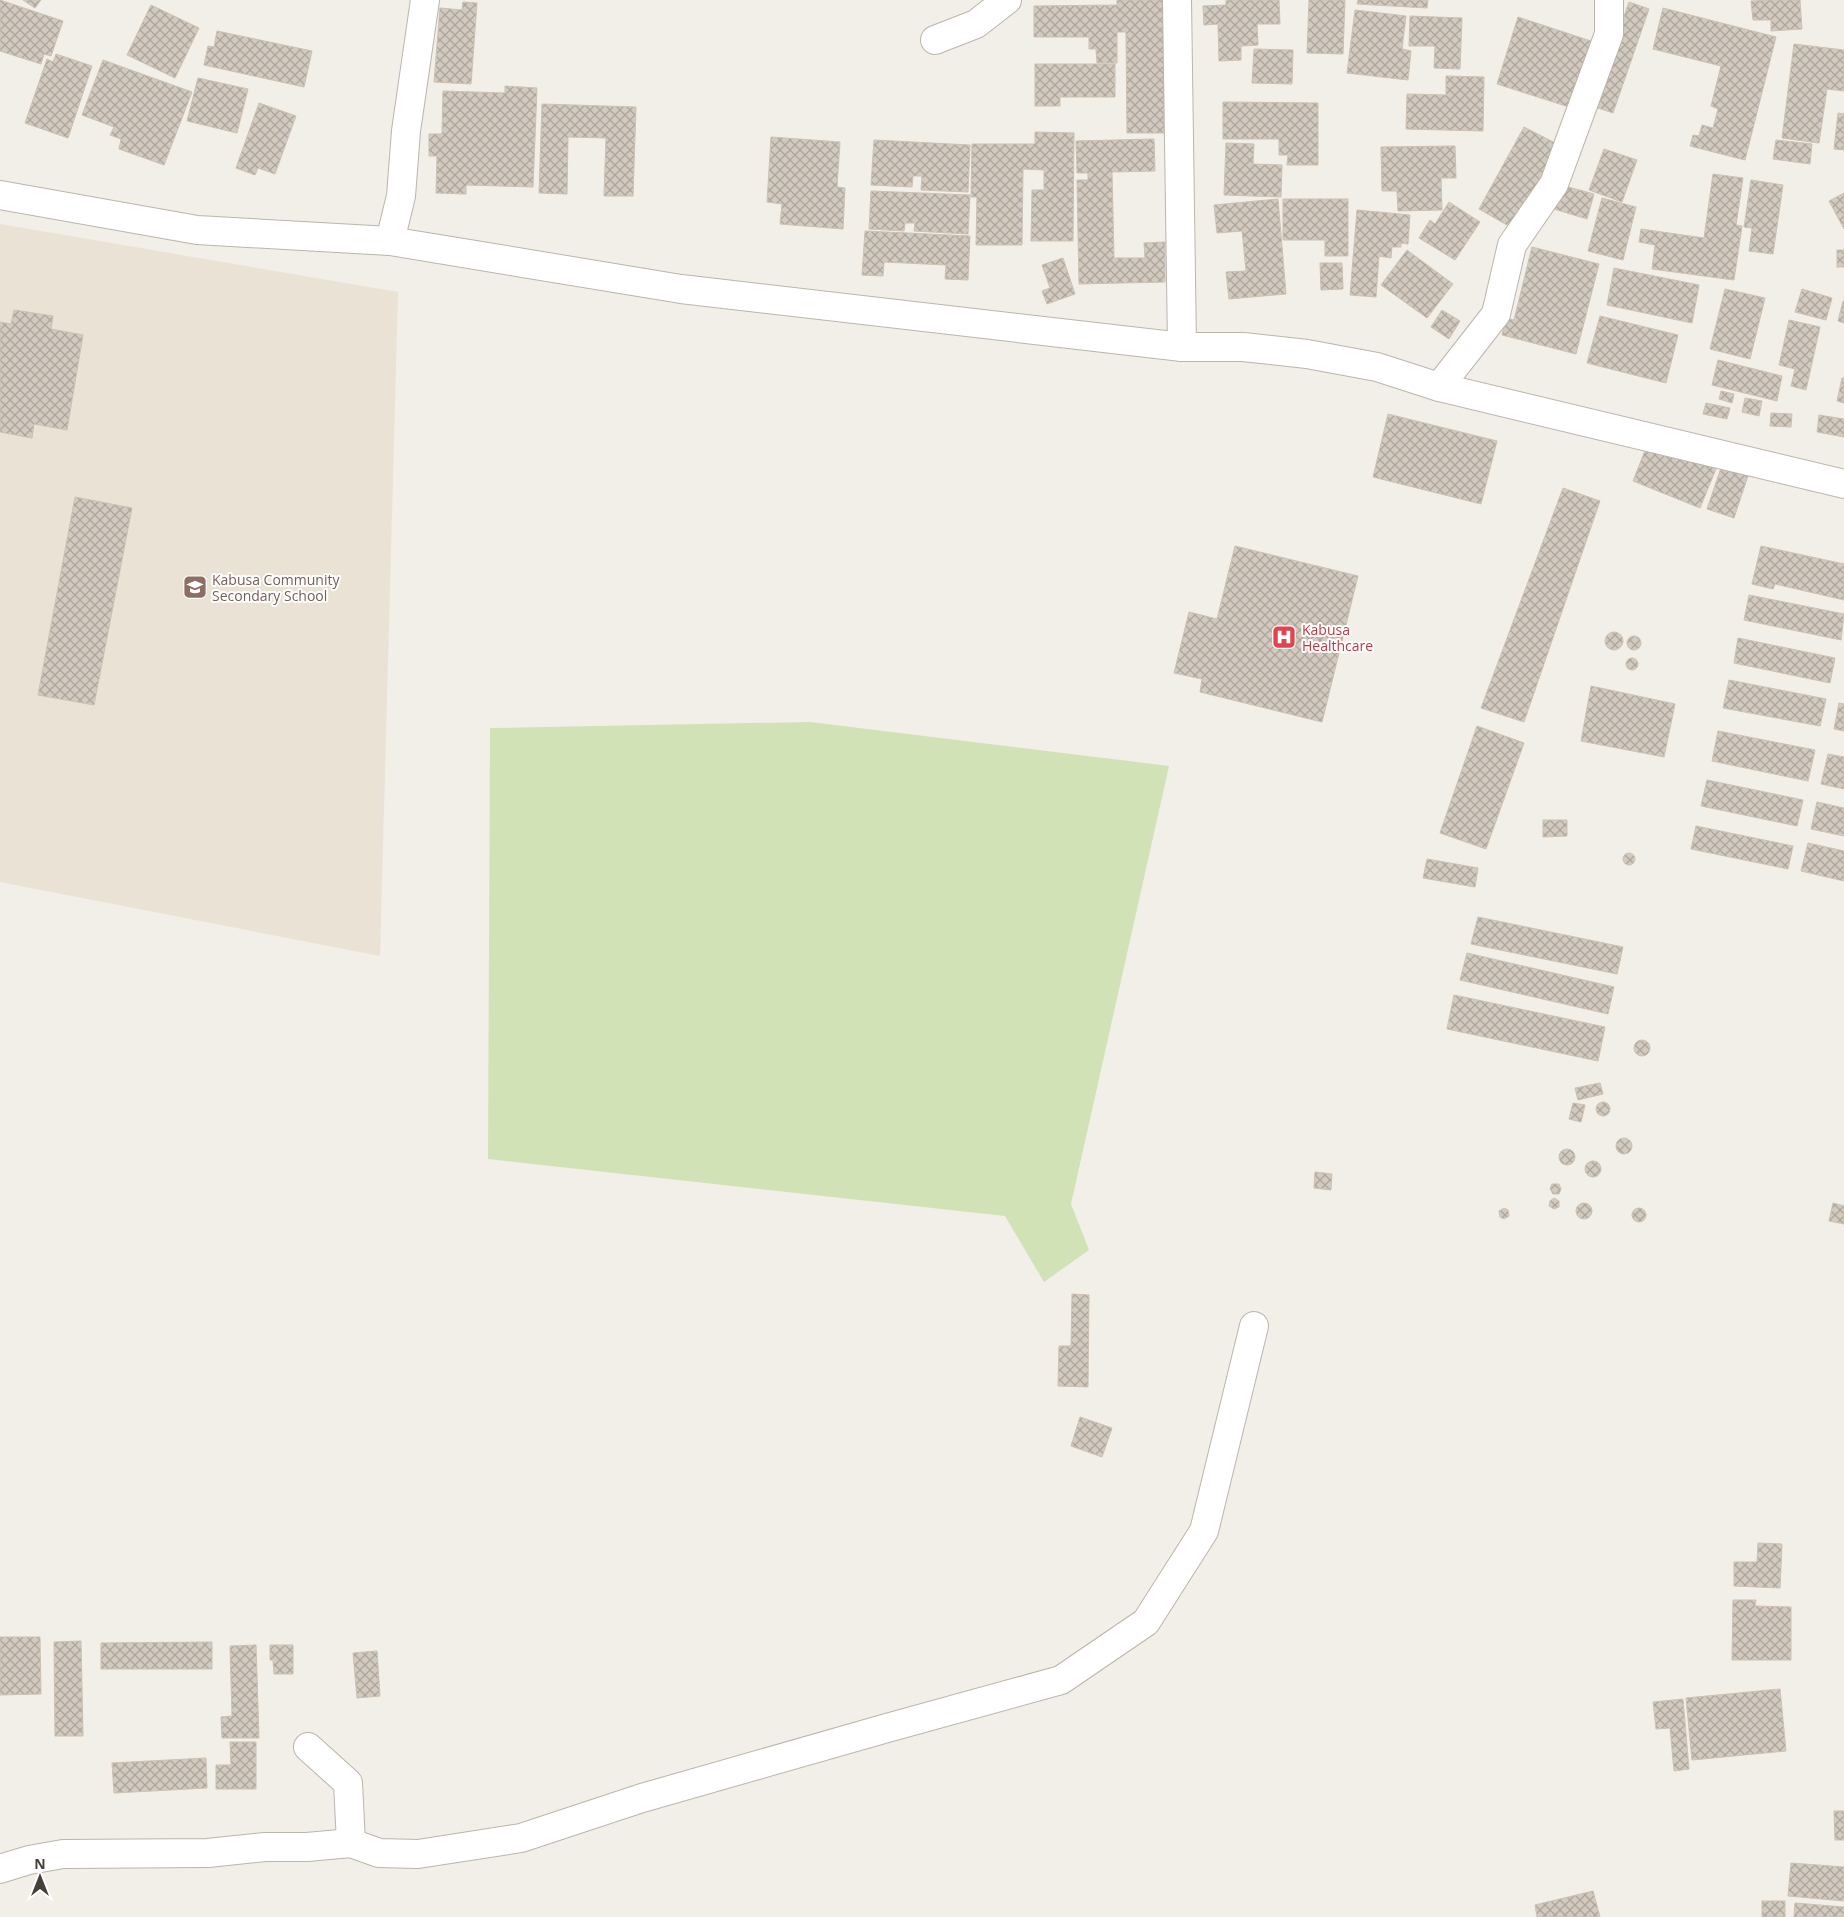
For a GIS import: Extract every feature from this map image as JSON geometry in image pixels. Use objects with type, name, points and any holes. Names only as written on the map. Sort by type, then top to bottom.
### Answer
[{"type":"street","points":[[390,241],[401,196],[406,131],[425,0]]},
{"type":"street","points":[[935,40],[976,24],[1007,0]]},
{"type":"street","points":[[1177,0],[1182,347]]},
{"type":"street","points":[[1439,387],[1496,314],[1512,245],[1554,184],[1609,34],[1609,0]]},
{"type":"street","points":[[0,195],[198,230],[390,241],[681,289],[1182,347],[1244,347],[1307,354],[1377,367],[1439,387],[1844,484]]},
{"type":"street","points":[[0,1869],[29,1860],[63,1854],[208,1853],[265,1847],[307,1847],[350,1843],[379,1853],[418,1854],[521,1838],[642,1798],[1061,1680],[1146,1622],[1204,1531],[1254,1326]]},
{"type":"street","points":[[308,1747],[348,1782],[350,1843]]},
{"type":"shaded area","name":"Kabusa Community Secondary School","points":[[0,224],[398,292],[380,956],[0,882]]},
{"type":"green space","points":[[810,722],[1169,766],[1071,1204],[1089,1250],[1044,1282],[1005,1216],[488,1159],[490,728]]},
{"type":"building","points":[[0,0],[63,21],[51,56],[44,54],[41,64],[0,51]]},
{"type":"building","points":[[23,0],[41,0],[35,8]]},
{"type":"building","points":[[1117,0],[1166,0],[1167,133],[1127,133],[1126,32],[1117,32],[1117,63],[1097,63],[1096,49],[1089,49],[1089,37],[1034,37],[1034,6],[1117,5]]},
{"type":"building","points":[[1226,0],[1279,0],[1280,24],[1257,24],[1258,45],[1241,46],[1241,60],[1219,61],[1218,24],[1204,25],[1203,6],[1226,5]]},
{"type":"building","points":[[1309,0],[1345,0],[1343,54],[1307,53]]},
{"type":"building","points":[[1358,0],[1428,0],[1427,8],[1357,4]]},
{"type":"building","points":[[1800,0],[1802,29],[1771,31],[1771,20],[1753,20],[1751,1]]},
{"type":"building","points":[[463,2],[477,3],[471,84],[434,82],[440,8],[462,10]]},
{"type":"building","points":[[1629,2],[1649,9],[1613,113],[1592,106]]},
{"type":"building","points":[[151,5],[199,28],[175,78],[127,55]]},
{"type":"building","points":[[1663,8],[1776,37],[1745,160],[1690,146],[1693,135],[1699,136],[1702,125],[1713,128],[1718,109],[1711,106],[1721,66],[1653,49]]},
{"type":"building","points":[[1355,10],[1406,16],[1402,49],[1411,51],[1408,80],[1347,73]]},
{"type":"building","points":[[1410,16],[1462,18],[1460,69],[1434,68],[1435,46],[1409,46]]},
{"type":"building","points":[[1518,17],[1594,42],[1572,108],[1497,84]]},
{"type":"building","points":[[217,31],[312,51],[304,87],[204,65],[208,46],[214,47]]},
{"type":"building","points":[[1794,44],[1844,50],[1844,91],[1827,89],[1819,143],[1782,138]]},
{"type":"building","points":[[1254,49],[1293,50],[1292,84],[1252,83]]},
{"type":"building","points":[[56,54],[92,66],[68,138],[25,123],[47,59],[53,62]]},
{"type":"building","points":[[103,60],[192,92],[164,165],[119,149],[121,139],[110,135],[114,127],[82,115]]},
{"type":"building","points":[[1035,64],[1115,64],[1115,97],[1060,97],[1060,106],[1035,106]]},
{"type":"building","points":[[1446,76],[1484,77],[1483,131],[1406,129],[1407,94],[1446,95]]},
{"type":"building","points":[[198,78],[248,89],[237,133],[187,121]]},
{"type":"building","points":[[505,86],[537,88],[533,187],[466,185],[466,194],[436,193],[437,156],[429,156],[429,134],[442,134],[443,91],[505,93]]},
{"type":"building","points":[[1223,102],[1318,103],[1318,165],[1287,165],[1288,155],[1279,155],[1279,139],[1223,139]]},
{"type":"building","points":[[259,103],[296,116],[275,174],[258,168],[255,175],[236,168]]},
{"type":"building","points":[[542,104],[636,107],[633,196],[604,196],[606,138],[568,137],[567,194],[539,193]]},
{"type":"building","points":[[1838,113],[1844,114],[1844,150],[1834,149]]},
{"type":"building","points":[[1524,127],[1559,145],[1514,229],[1479,209]]},
{"type":"building","points":[[1035,132],[1074,133],[1073,241],[1031,241],[1032,190],[1044,190],[1044,170],[1023,169],[1022,245],[976,245],[977,197],[971,197],[972,144],[1035,144]]},
{"type":"building","points":[[771,137],[840,142],[837,187],[845,188],[843,229],[780,224],[782,204],[767,202]]},
{"type":"building","points":[[1154,139],[1155,171],[1112,172],[1114,258],[1145,258],[1144,243],[1165,242],[1165,282],[1079,284],[1077,180],[1088,180],[1088,173],[1077,173],[1076,141]]},
{"type":"building","points":[[874,140],[970,145],[968,192],[921,190],[922,176],[913,176],[912,187],[871,185]]},
{"type":"building","points":[[1776,140],[1812,144],[1810,164],[1773,159]]},
{"type":"building","points":[[1226,143],[1254,144],[1253,164],[1282,165],[1281,197],[1224,195]]},
{"type":"building","points":[[1455,146],[1456,178],[1441,178],[1442,210],[1398,211],[1397,191],[1382,191],[1381,147]]},
{"type":"building","points":[[1604,149],[1637,160],[1622,202],[1589,190]]},
{"type":"building","points":[[1713,174],[1743,178],[1736,225],[1742,226],[1734,280],[1652,269],[1655,245],[1639,242],[1641,229],[1704,238]]},
{"type":"building","points":[[1751,180],[1783,185],[1773,254],[1749,251],[1752,228],[1744,227]]},
{"type":"building","points":[[1561,185],[1594,194],[1587,219],[1554,209]]},
{"type":"building","points":[[871,191],[970,195],[968,234],[914,231],[915,223],[905,223],[904,231],[869,229]]},
{"type":"building","points":[[1844,193],[1844,229],[1829,201]]},
{"type":"building","points":[[1602,198],[1636,207],[1623,260],[1588,251]]},
{"type":"building","points":[[1278,199],[1286,294],[1229,299],[1226,272],[1246,271],[1242,231],[1217,233],[1214,205]]},
{"type":"building","points":[[1283,199],[1348,199],[1348,256],[1325,256],[1325,240],[1283,240]]},
{"type":"building","points":[[1449,202],[1480,222],[1455,260],[1419,238],[1430,220],[1435,224]]},
{"type":"building","points":[[1357,210],[1410,215],[1408,244],[1401,243],[1401,247],[1392,247],[1391,258],[1379,256],[1376,297],[1350,295]]},
{"type":"building","points":[[865,231],[970,236],[968,280],[945,279],[946,265],[884,262],[883,276],[862,275]]},
{"type":"building","points":[[1532,247],[1599,264],[1576,354],[1502,335],[1506,318],[1514,320]]},
{"type":"building","points":[[1407,250],[1453,284],[1427,318],[1381,285]]},
{"type":"building","points":[[1837,250],[1844,250],[1844,267],[1837,267]]},
{"type":"building","points":[[1063,258],[1075,294],[1047,304],[1042,291],[1050,288],[1042,265]]},
{"type":"building","points":[[1320,263],[1342,263],[1343,289],[1321,290]]},
{"type":"building","points":[[1614,268],[1699,285],[1692,323],[1607,305]]},
{"type":"building","points":[[1725,289],[1765,298],[1750,359],[1710,349]]},
{"type":"building","points":[[1802,289],[1832,298],[1826,320],[1795,312]]},
{"type":"building","points":[[1844,301],[1844,323],[1838,321]]},
{"type":"building","points":[[14,310],[53,316],[51,329],[83,335],[67,430],[34,424],[32,438],[0,432],[0,322],[11,324]]},
{"type":"building","points":[[1442,310],[1460,321],[1449,339],[1431,327]]},
{"type":"building","points":[[1600,316],[1678,335],[1666,383],[1587,363]]},
{"type":"building","points":[[1789,320],[1820,327],[1806,390],[1791,386],[1795,369],[1779,365]]},
{"type":"building","points":[[1718,360],[1782,376],[1777,401],[1712,385]]},
{"type":"building","points":[[1842,378],[1844,378],[1844,403],[1837,401]]},
{"type":"building","points":[[1721,391],[1734,394],[1732,403],[1719,399]]},
{"type":"building","points":[[1745,398],[1762,401],[1759,416],[1742,412]]},
{"type":"building","points":[[1706,403],[1730,408],[1727,419],[1703,414]]},
{"type":"building","points":[[1771,413],[1792,414],[1791,427],[1770,426]]},
{"type":"building","points":[[1388,414],[1497,441],[1481,504],[1373,477]]},
{"type":"building","points":[[1819,415],[1844,419],[1844,437],[1817,432]]},
{"type":"building","points":[[1648,443],[1720,459],[1700,508],[1633,481]]},
{"type":"building","points":[[1721,468],[1748,476],[1734,518],[1707,509]]},
{"type":"building","points":[[1563,488],[1600,501],[1524,722],[1481,708]]},
{"type":"building","points":[[75,497],[132,508],[94,705],[38,695]]},
{"type":"building","points":[[1235,546],[1358,576],[1322,722],[1200,692],[1202,679],[1174,673],[1189,612],[1217,619]]},
{"type":"building","points":[[1761,546],[1844,564],[1844,600],[1775,584],[1773,589],[1752,584]]},
{"type":"building","points":[[1749,595],[1844,614],[1841,640],[1744,620]]},
{"type":"building","points":[[1614,632],[1620,635],[1623,641],[1620,647],[1614,650],[1608,647],[1605,641],[1608,635]]},
{"type":"building","points":[[1634,636],[1639,638],[1641,643],[1639,648],[1634,650],[1629,648],[1627,643],[1629,638]]},
{"type":"building","points":[[1738,638],[1835,658],[1830,683],[1734,663]]},
{"type":"building","points":[[1634,658],[1637,659],[1637,669],[1630,670],[1627,669],[1626,662],[1627,659]]},
{"type":"building","points":[[1729,680],[1826,699],[1820,726],[1723,708]]},
{"type":"building","points":[[1591,686],[1675,704],[1664,757],[1581,741]]},
{"type":"building","points":[[1839,703],[1844,704],[1844,731],[1834,729]]},
{"type":"building","points":[[1477,726],[1524,743],[1486,849],[1440,833]]},
{"type":"building","points":[[1718,731],[1815,750],[1808,781],[1712,761]]},
{"type":"building","points":[[1828,754],[1844,757],[1844,789],[1821,784]]},
{"type":"building","points":[[1707,780],[1803,800],[1797,826],[1701,806]]},
{"type":"building","points":[[1817,802],[1844,808],[1844,836],[1811,829]]},
{"type":"building","points":[[1543,820],[1567,820],[1567,836],[1543,837]]},
{"type":"building","points":[[1696,826],[1793,846],[1788,869],[1691,849]]},
{"type":"building","points":[[1808,843],[1844,851],[1844,881],[1801,871]]},
{"type":"building","points":[[1631,853],[1634,854],[1634,864],[1627,865],[1624,864],[1623,857],[1624,854]]},
{"type":"building","points":[[1427,859],[1478,868],[1475,887],[1423,878]]},
{"type":"building","points":[[1478,917],[1623,947],[1617,974],[1471,944]]},
{"type":"building","points":[[1467,953],[1614,987],[1608,1014],[1460,980]]},
{"type":"building","points":[[1454,995],[1605,1027],[1598,1061],[1447,1029]]},
{"type":"building","points":[[1642,1040],[1648,1042],[1650,1048],[1648,1054],[1642,1056],[1636,1054],[1634,1048],[1636,1042]]},
{"type":"building","points":[[1600,1083],[1603,1094],[1578,1100],[1575,1088]]},
{"type":"building","points":[[1600,1102],[1606,1102],[1610,1109],[1606,1116],[1600,1116],[1596,1112],[1596,1106]]},
{"type":"building","points":[[1573,1103],[1585,1105],[1581,1122],[1569,1119]]},
{"type":"building","points":[[1621,1138],[1627,1138],[1632,1143],[1630,1152],[1621,1154],[1616,1149],[1616,1143]]},
{"type":"building","points":[[1567,1149],[1575,1157],[1567,1165],[1559,1157]]},
{"type":"building","points":[[1590,1161],[1596,1161],[1601,1166],[1599,1175],[1590,1177],[1585,1172],[1585,1166]]},
{"type":"building","points":[[1315,1172],[1332,1174],[1331,1190],[1314,1188]]},
{"type":"building","points":[[1552,1184],[1559,1184],[1561,1189],[1559,1194],[1553,1194],[1550,1189]]},
{"type":"building","points":[[1554,1198],[1559,1201],[1559,1207],[1554,1209],[1549,1206],[1550,1201]]},
{"type":"building","points":[[1584,1203],[1590,1205],[1592,1211],[1590,1217],[1584,1219],[1578,1217],[1576,1211],[1578,1205]]},
{"type":"building","points":[[1833,1203],[1844,1206],[1844,1224],[1829,1221]]},
{"type":"building","points":[[1504,1208],[1508,1210],[1509,1216],[1504,1219],[1500,1217],[1499,1211]]},
{"type":"building","points":[[1639,1208],[1644,1210],[1646,1215],[1644,1220],[1639,1222],[1634,1220],[1632,1215],[1634,1210]]},
{"type":"building","points":[[1072,1294],[1089,1295],[1088,1387],[1058,1386],[1059,1346],[1071,1346]]},
{"type":"building","points":[[1080,1417],[1112,1428],[1102,1457],[1071,1446]]},
{"type":"building","points":[[1758,1543],[1782,1544],[1780,1588],[1734,1586],[1734,1562],[1757,1562]]},
{"type":"building","points":[[1733,1600],[1756,1600],[1755,1606],[1791,1607],[1791,1660],[1732,1660]]},
{"type":"building","points":[[0,1637],[40,1637],[41,1694],[0,1695]]},
{"type":"building","points":[[81,1641],[83,1736],[55,1736],[54,1642]]},
{"type":"building","points":[[212,1642],[212,1669],[101,1669],[101,1643]]},
{"type":"building","points":[[256,1645],[259,1738],[222,1738],[221,1717],[232,1716],[230,1646]]},
{"type":"building","points":[[270,1645],[293,1645],[293,1674],[274,1674],[273,1660],[270,1660]]},
{"type":"building","points":[[377,1651],[380,1696],[357,1698],[353,1653]]},
{"type":"building","points":[[1780,1689],[1786,1751],[1692,1760],[1686,1698]]},
{"type":"building","points":[[1683,1699],[1689,1769],[1674,1771],[1670,1728],[1656,1729],[1653,1702]]},
{"type":"building","points":[[230,1742],[256,1742],[256,1789],[216,1789],[216,1765],[231,1765]]},
{"type":"building","points":[[206,1758],[207,1788],[114,1793],[112,1763]]},
{"type":"building","points":[[1834,1811],[1844,1811],[1844,1840],[1835,1840]]},
{"type":"building","points":[[1791,1863],[1844,1867],[1844,1901],[1788,1896]]},
{"type":"building","points":[[1593,1891],[1600,1917],[1537,1917],[1535,1905]]},
{"type":"building","points":[[1762,1901],[1785,1901],[1785,1917],[1762,1917]]},
{"type":"building","points":[[1795,1903],[1844,1907],[1844,1917],[1794,1917]]},
{"type":"place","name":"Kabusa Community Secondary School","points":[[195,587]]},
{"type":"place","name":"Kabusa Healthcare","points":[[1284,637]]}]
